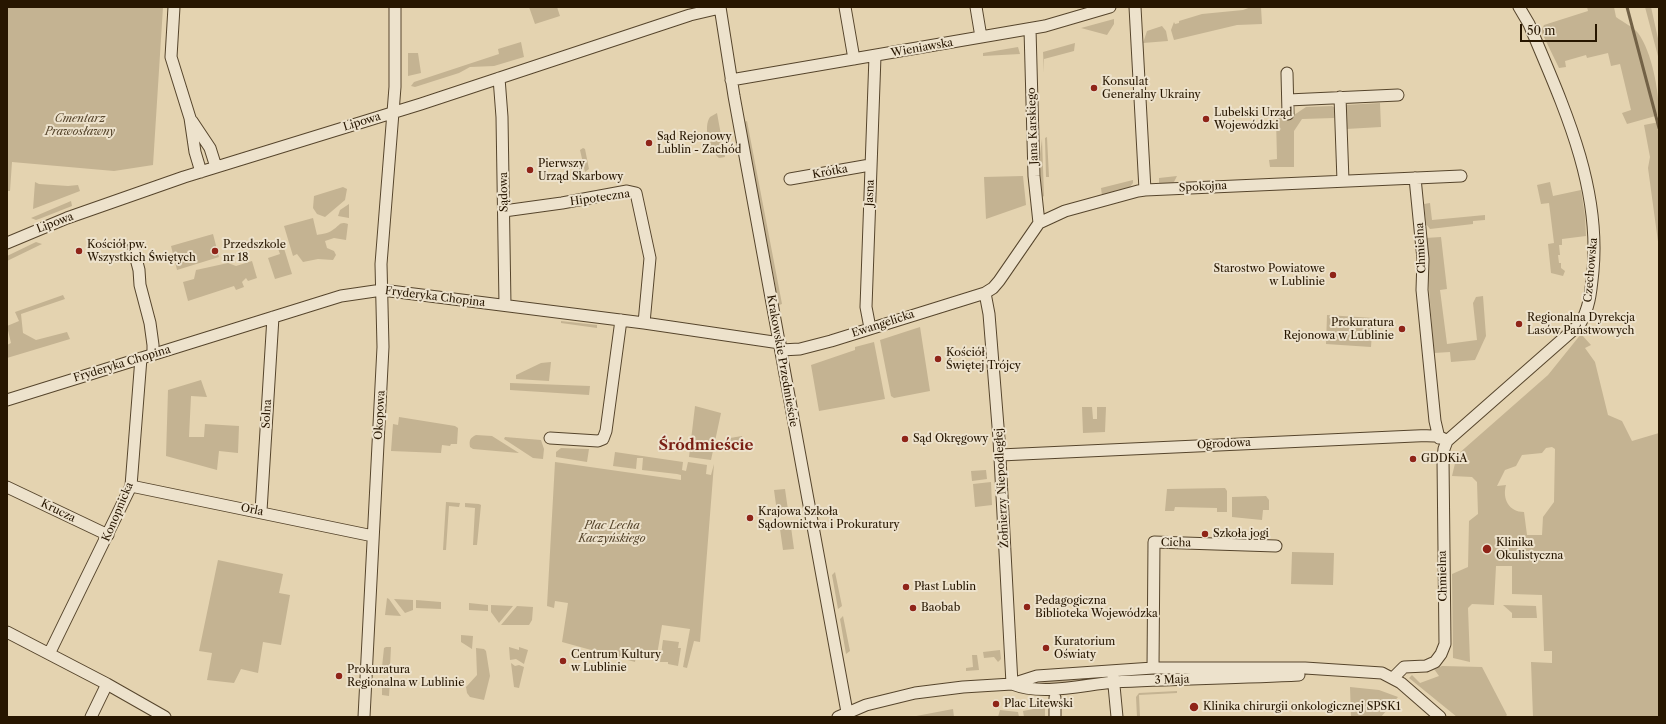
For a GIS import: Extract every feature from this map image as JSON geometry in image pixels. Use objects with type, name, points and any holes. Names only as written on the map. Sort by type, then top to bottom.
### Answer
[{"type":"street","points":[[174,7],[171,57],[190,118],[195,152],[202,172]]},
{"type":"street","name":"Okopowa","points":[[364,717],[383,347],[381,264],[393,113],[395,7]]},
{"type":"street","points":[[845,7],[854,59]]},
{"type":"street","points":[[976,7],[981,36]]},
{"type":"street","name":"Wieniawska","points":[[731,80],[875,56],[981,36],[1030,29],[1110,7]]},
{"type":"street","points":[[1134,7],[1145,190]]},
{"type":"street","name":"Czechowska","points":[[1443,439],[1580,324],[1588,308],[1591,294],[1595,234],[1588,189],[1575,138],[1529,24],[1519,7]]},
{"type":"street","name":"Czechowska","points":[[1527,7],[1529,24]]},
{"type":"street","name":"Lipowa","points":[[7,243],[67,218],[202,172],[393,113],[690,15],[720,8]]},
{"type":"street","name":"Krakowskie Przedmieście","points":[[720,8],[731,80],[780,347],[843,715]]},
{"type":"street","name":"Jana Karskiego","points":[[1030,29],[1034,176],[1039,223]]},
{"type":"street","name":"Jasna","points":[[870,328],[866,307],[875,56]]},
{"type":"street","points":[[1288,73],[1288,114]]},
{"type":"street","name":"Sądowa","points":[[499,78],[502,117],[505,305]]},
{"type":"street","points":[[1288,100],[1398,95]]},
{"type":"street","points":[[1340,97],[1343,181]]},
{"type":"street","points":[[190,118],[210,148],[216,168]]},
{"type":"street","name":"Krótka","points":[[790,179],[870,165]]},
{"type":"street","name":"Spokojna","points":[[1039,223],[1065,211],[1145,190],[1461,176]]},
{"type":"street","name":"Chmielna","points":[[1393,678],[1404,668],[1420,667],[1430,664],[1439,658],[1445,644],[1444,449],[1443,439],[1435,420],[1422,290],[1423,259],[1415,178]]},
{"type":"street","name":"Hipoteczna","points":[[504,211],[562,203],[627,191],[636,193],[650,258],[644,323]]},
{"type":"street","points":[[985,293],[999,281],[1039,223]]},
{"type":"street","points":[[133,247],[139,270],[140,285],[150,323],[153,354]]},
{"type":"street","name":"Fryderyka Chopina","points":[[7,400],[341,296],[382,290],[644,323],[780,347]]},
{"type":"street","name":"Ewangelicka","points":[[780,347],[807,348],[985,293]]},
{"type":"street","name":"Żołnierzy Niepodległej","points":[[985,293],[989,314],[1000,455],[1012,684]]},
{"type":"street","name":"Solna","points":[[261,512],[273,317]]},
{"type":"street","points":[[550,438],[598,441],[603,439],[606,431],[621,320]]},
{"type":"street","name":"Konopnicka","points":[[49,654],[131,486],[141,358]]},
{"type":"street","name":"Ogrodowa","points":[[1000,455],[1415,436],[1443,439]]},
{"type":"street","name":"Orla","points":[[131,486],[373,536]]},
{"type":"street","name":"Krucza","points":[[7,487],[108,535]]},
{"type":"street","name":"Cicha","points":[[1153,668],[1154,542],[1276,546]]},
{"type":"street","points":[[7,632],[107,684],[165,717]]},
{"type":"street","name":"3 Maja","points":[[843,715],[866,705],[927,691],[1012,684],[1038,676],[1113,670],[1153,668],[1319,668],[1377,672],[1393,678]]},
{"type":"street","points":[[1113,670],[1117,717]]},
{"type":"street","name":"3 Maja","points":[[1012,684],[1023,688],[1039,690],[1114,682],[1319,674],[1333,670]]},
{"type":"street","points":[[1393,678],[1440,717]]},
{"type":"street","points":[[91,717],[107,684]]},
{"type":"street","points":[[1054,698],[1059,716]]},
{"type":"green space","name":"Cmentarz Prawosławny","points":[[7,7],[163,7],[153,165],[114,171],[12,162],[10,191],[7,191]]},
{"type":"green space","points":[[529,7],[557,7],[560,16],[535,24]]},
{"type":"green space","points":[[1251,7],[1261,7],[1262,24],[1237,25],[1174,40],[1171,30],[1174,22],[1175,24],[1179,23],[1179,21],[1202,14],[1243,10]]},
{"type":"green space","points":[[1587,7],[1614,7],[1616,17],[1638,33],[1647,50],[1654,72],[1658,95],[1659,115],[1627,124],[1622,113],[1631,110],[1620,64],[1611,66],[1608,53],[1587,58],[1586,55],[1565,61],[1566,67],[1559,68],[1541,31],[1544,25],[1588,11]]},
{"type":"green space","points":[[1645,7],[1651,7],[1659,43],[1659,60]]},
{"type":"green space","points":[[1114,19],[1114,24],[1107,35],[1081,28]]},
{"type":"green space","points":[[1162,26],[1166,31],[1168,41],[1143,43],[1147,31]]},
{"type":"green space","points":[[521,42],[524,57],[494,66],[470,67],[459,73],[415,87],[411,86],[414,82],[499,54],[498,49]]},
{"type":"green space","points":[[1075,43],[1074,51],[1044,59],[1044,73],[1043,52]]},
{"type":"green space","points":[[1018,47],[1020,54],[983,56],[983,53]]},
{"type":"green space","points":[[408,53],[418,53],[421,73],[408,76]]},
{"type":"green space","points":[[1380,103],[1381,127],[1346,129],[1345,105]]},
{"type":"green space","points":[[1306,107],[1334,107],[1334,118],[1302,119],[1294,131],[1294,167],[1270,167],[1269,160],[1277,159],[1276,118],[1291,117]]},
{"type":"green space","points":[[717,113],[725,157],[719,158],[712,150],[707,132],[710,117]]},
{"type":"green space","points":[[747,121],[782,304],[779,305],[744,122]]},
{"type":"green space","points":[[1659,122],[1659,249],[1648,168],[1650,157],[1644,125]]},
{"type":"green space","points":[[1047,137],[1049,177],[1046,177],[1045,138]]},
{"type":"green space","points":[[1042,139],[1044,196],[1041,198],[1040,154]]},
{"type":"green space","points":[[583,148],[585,149],[589,169],[585,172],[580,150]]},
{"type":"green space","points":[[1023,176],[1026,205],[986,219],[984,177]]},
{"type":"green space","points":[[1177,176],[1173,184],[1159,184],[1159,178]]},
{"type":"green space","points":[[1133,180],[1133,183],[1129,188],[1102,196],[1101,188]]},
{"type":"green space","points":[[35,182],[39,184],[68,186],[78,185],[80,191],[33,209]]},
{"type":"green space","points":[[1550,182],[1553,196],[1581,190],[1585,216],[1586,236],[1562,239],[1562,245],[1559,245],[1559,263],[1561,263],[1561,268],[1565,271],[1563,276],[1551,273],[1548,244],[1554,243],[1549,203],[1541,204],[1537,185]]},
{"type":"green space","points":[[343,187],[347,189],[345,200],[325,217],[317,214],[313,208],[314,196]]},
{"type":"green space","points":[[71,201],[72,206],[36,220],[31,218]]},
{"type":"green space","points":[[1430,203],[1432,220],[1485,215],[1485,220],[1473,221],[1473,224],[1430,229],[1426,224],[1424,204]]},
{"type":"green space","points":[[349,204],[349,218],[338,216],[340,210]]},
{"type":"green space","points":[[313,218],[317,235],[326,233],[342,223],[348,224],[346,240],[334,238],[325,241],[327,248],[334,251],[336,255],[333,260],[318,259],[303,262],[297,254],[293,256],[284,226]]},
{"type":"green space","points":[[213,234],[219,257],[177,270],[171,246]]},
{"type":"green space","points":[[1441,237],[1447,289],[1440,290],[1447,344],[1477,340],[1473,303],[1476,297],[1483,296],[1486,336],[1475,360],[1451,362],[1450,352],[1434,353],[1425,238]]},
{"type":"green space","points":[[36,242],[42,244],[7,261],[7,256]]},
{"type":"green space","points":[[282,242],[292,274],[275,279],[268,258],[280,254],[276,243]]},
{"type":"green space","points":[[252,261],[257,278],[248,281],[246,278],[242,282],[244,287],[236,290],[234,286],[188,301],[183,282],[194,279],[196,270],[228,263],[236,266]]},
{"type":"green space","points":[[63,295],[65,299],[21,314],[23,333],[36,340],[67,332],[70,339],[7,358],[7,345],[11,343],[7,326],[19,321],[15,312]]},
{"type":"green space","points":[[1327,315],[1373,318],[1371,347],[1326,344]]},
{"type":"green space","points":[[561,321],[597,325],[597,328],[561,323]]},
{"type":"green space","points":[[920,327],[930,391],[894,398],[891,396],[880,340]]},
{"type":"green space","points":[[1581,334],[1591,345],[1585,348],[1595,362],[1608,415],[1622,421],[1632,441],[1659,433],[1659,717],[1533,717],[1531,662],[1552,663],[1552,651],[1544,651],[1542,595],[1512,594],[1512,566],[1496,566],[1494,605],[1472,604],[1468,608],[1470,662],[1453,658],[1452,574],[1468,567],[1469,521],[1478,514],[1477,482],[1472,477],[1452,476],[1457,455],[1548,375]],"holes":[[[1552,447],[1555,449],[1554,502],[1543,517],[1542,535],[1527,535],[1524,512],[1514,510],[1508,504],[1505,495],[1506,485],[1497,486],[1505,470],[1516,466],[1522,455],[1542,453],[1546,448]]]},
{"type":"green space","points":[[874,342],[885,399],[819,411],[811,365],[855,350],[855,347]]},
{"type":"green space","points":[[551,362],[549,381],[516,379],[516,375],[541,363]]},
{"type":"green space","points":[[201,380],[207,397],[191,396],[189,437],[204,437],[205,424],[239,426],[238,453],[219,451],[217,470],[166,456],[168,390]]},
{"type":"green space","points":[[510,383],[590,386],[589,395],[510,390]]},
{"type":"green space","points":[[695,406],[721,413],[711,460],[689,457]]},
{"type":"green space","points":[[1082,407],[1092,407],[1093,419],[1097,419],[1097,407],[1106,407],[1105,432],[1083,433]]},
{"type":"green space","points":[[399,417],[455,426],[458,428],[457,444],[451,444],[450,446],[442,445],[441,453],[391,451],[393,424],[398,425]]},
{"type":"green space","points":[[476,435],[492,436],[519,453],[473,449],[470,447],[470,441],[471,438]]},
{"type":"green space","points":[[742,436],[744,449],[732,451],[730,438]]},
{"type":"green space","points":[[505,437],[541,440],[544,449],[543,459],[533,458],[504,439]]},
{"type":"green space","points":[[561,448],[589,449],[587,462],[556,457],[556,452]]},
{"type":"green space","name":"Plac Lecha Kaczyńskiego","points":[[615,452],[683,462],[682,470],[686,471],[688,462],[707,465],[706,474],[711,475],[714,464],[700,642],[694,641],[687,668],[683,667],[690,629],[662,625],[656,661],[636,656],[635,662],[562,642],[568,603],[555,601],[554,608],[547,606],[555,462],[681,480],[681,475],[642,470],[643,458],[637,458],[636,469],[613,466]]},
{"type":"green space","points":[[986,470],[987,479],[972,481],[971,471]]},
{"type":"green space","points":[[991,482],[992,505],[975,507],[973,484]]},
{"type":"green space","points":[[1225,488],[1227,491],[1227,512],[1217,512],[1217,508],[1175,507],[1174,511],[1165,511],[1167,489]]},
{"type":"green space","points":[[785,489],[788,510],[777,512],[774,490]]},
{"type":"green space","points":[[1266,496],[1269,500],[1269,510],[1263,510],[1262,520],[1232,517],[1232,497]]},
{"type":"green space","points":[[446,502],[460,503],[459,507],[449,506],[446,550],[443,550]]},
{"type":"green space","points":[[465,503],[481,505],[477,545],[473,545],[475,508],[465,507]]},
{"type":"green space","points":[[791,527],[794,549],[783,550],[780,529]]},
{"type":"green space","points":[[1292,552],[1334,553],[1333,585],[1291,584]]},
{"type":"green space","points":[[218,560],[283,574],[279,593],[290,595],[281,645],[263,642],[258,673],[241,669],[234,683],[207,680],[212,653],[199,651]]},
{"type":"green space","points":[[835,572],[842,606],[838,609],[832,575]]},
{"type":"green space","points":[[387,598],[389,599],[401,616],[385,615]]},
{"type":"green space","points":[[394,599],[413,600],[413,610],[405,613]]},
{"type":"green space","points":[[416,600],[441,602],[441,609],[416,608]]},
{"type":"green space","points":[[469,603],[488,605],[488,611],[469,610]]},
{"type":"green space","points":[[491,605],[513,606],[499,623],[491,612]]},
{"type":"green space","points":[[1503,605],[1536,606],[1537,618],[1512,618],[1512,613]]},
{"type":"green space","points":[[517,606],[533,607],[532,620],[529,625],[501,625]]},
{"type":"green space","points":[[843,616],[850,651],[846,654],[840,619]]},
{"type":"green space","points":[[461,635],[473,636],[472,649],[461,642]]},
{"type":"green space","points":[[663,640],[679,642],[678,648],[681,648],[678,666],[668,664],[668,662],[660,662]]},
{"type":"green space","points":[[391,647],[390,667],[382,667],[384,648]]},
{"type":"green space","points":[[509,647],[519,650],[519,647],[528,650],[524,664],[516,659],[510,660]]},
{"type":"green space","points":[[476,648],[484,649],[486,651],[490,676],[484,700],[470,697],[467,693],[466,687],[477,675]]},
{"type":"green space","points":[[1000,650],[1001,659],[998,662],[994,657],[984,658],[983,652]]},
{"type":"green space","points":[[972,655],[977,655],[979,670],[966,671],[966,668],[973,667]]},
{"type":"green space","points":[[511,663],[515,666],[519,665],[524,667],[519,688],[514,687]]},
{"type":"green space","points":[[1442,666],[1482,667],[1507,715],[1505,717],[1457,717],[1409,678],[1412,675],[1420,683],[1439,676],[1434,669]]},
{"type":"green space","points":[[1100,677],[1100,680],[1032,685],[1032,682]]},
{"type":"green space","points":[[382,680],[390,680],[389,696],[382,695]]},
{"type":"green space","points":[[1350,687],[1379,690],[1398,697],[1381,717],[1351,717]]},
{"type":"green space","points":[[1177,691],[1177,693],[1139,695],[1140,717],[1137,717],[1136,697],[1139,693]]},
{"type":"green space","points":[[1045,707],[1045,717],[1024,717],[1023,711]]},
{"type":"green space","points":[[953,709],[954,717],[911,717]]},
{"type":"green space","points":[[1000,710],[1018,712],[1019,717],[998,717]]},
{"type":"waterway","points":[[1627,7],[1659,128]]},
{"type":"place","name":"Konsulat Generalny Ukrainy","points":[[1094,88]]},
{"type":"place","name":"Lubelski Urząd Wojewódzki","points":[[1206,119]]},
{"type":"place","name":"Sąd Rejonowy Lublin - Zachód","points":[[649,143]]},
{"type":"place","name":"Pierwszy Urząd Skarbowy","points":[[530,170]]},
{"type":"place","name":"Kościół pw. Wszystkich Świętych","points":[[79,251]]},
{"type":"place","name":"Przedszkole nr 18","points":[[215,251]]},
{"type":"place","name":"Starostwo Powiatowe w Lublinie","points":[[1333,275]]},
{"type":"place","name":"Regionalna Dyrekcja Lasów Państwowych","points":[[1519,324]]},
{"type":"place","name":"Prokuratura Rejonowa w Lublinie","points":[[1402,329]]},
{"type":"place","name":"Kościół Świętej Trójcy","points":[[938,359]]},
{"type":"place","name":"Sąd Okręgowy","points":[[905,439]]},
{"type":"place","name":"GDDKiA","points":[[1413,459]]},
{"type":"place","name":"Krajowa Szkoła Sądownictwa i Prokuratury","points":[[750,518]]},
{"type":"place","name":"Szkoła jogi","points":[[1205,534]]},
{"type":"place","name":"Klinika Okulistyczna","points":[[1487,549]]},
{"type":"place","name":"Płast Lublin","points":[[906,587]]},
{"type":"place","name":"Pedagogiczna Biblioteka Wojewódzka","points":[[1027,607]]},
{"type":"place","name":"Baobab","points":[[913,608]]},
{"type":"place","name":"Kuratorium Oświaty","points":[[1046,648]]},
{"type":"place","name":"Centrum Kultury w Lublinie","points":[[563,661]]},
{"type":"place","name":"Prokuratura Regionalna w Lublinie","points":[[339,676]]},
{"type":"place","name":"Plac Litewski","points":[[996,704]]},
{"type":"place","name":"Klinika chirurgii onkologicznej SPSK1","points":[[1194,707]]},
{"type":"district","name":"Śródmieście","points":[[706,446]]}]
